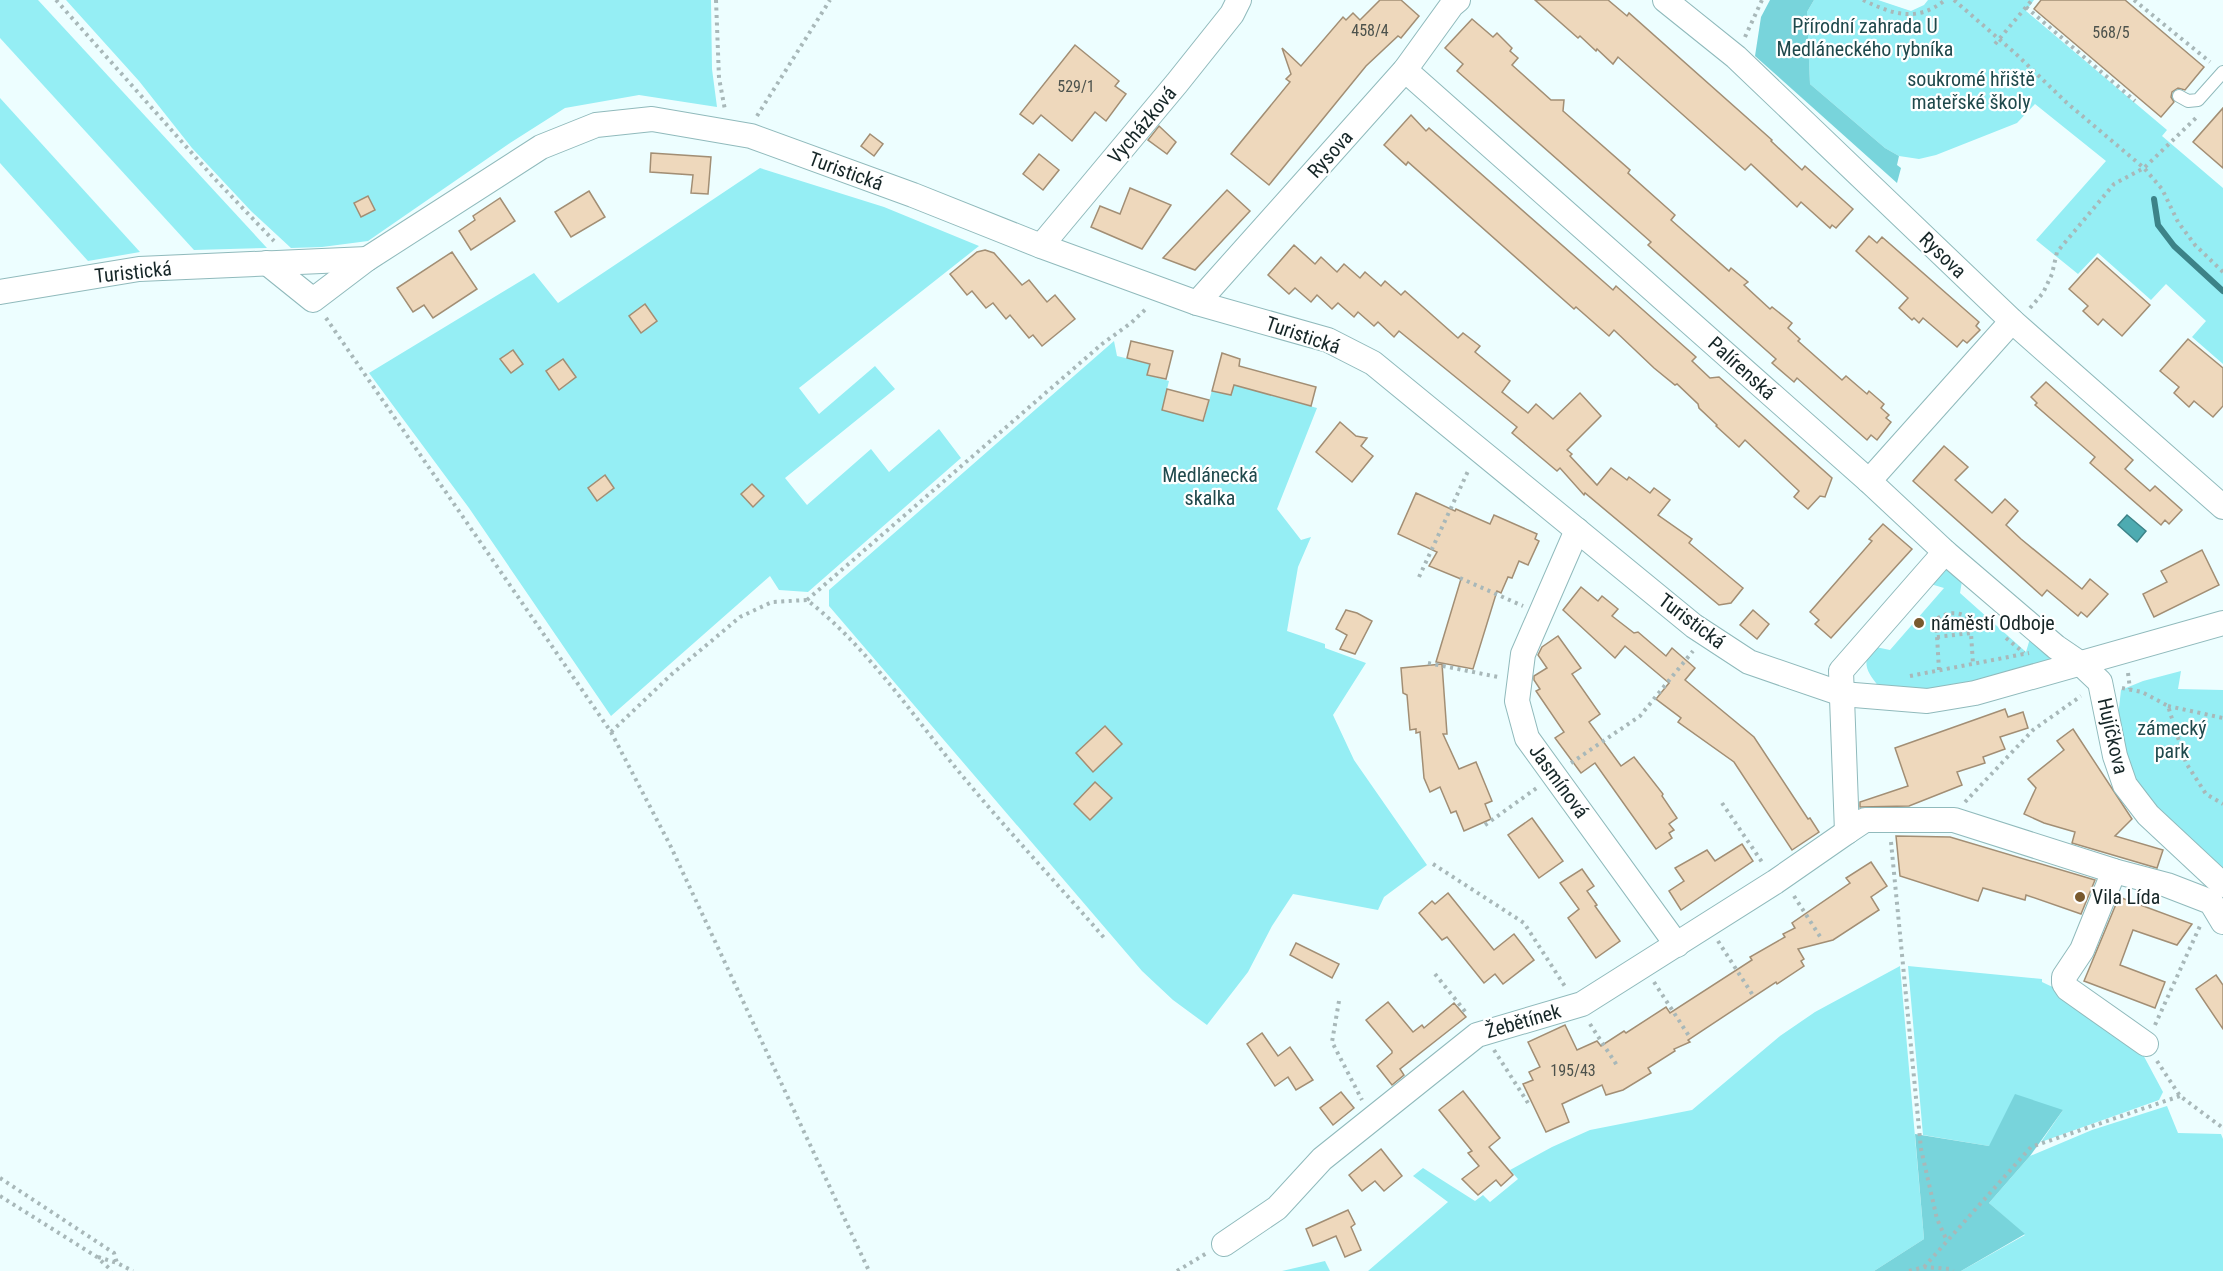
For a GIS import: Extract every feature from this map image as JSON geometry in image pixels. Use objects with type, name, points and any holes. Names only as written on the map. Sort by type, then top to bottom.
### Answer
[{"type":"street","name":"Vycházková","points":[[1041,246],[1177,83],[1232,14],[1239,0]]},
{"type":"street","name":"Rysova","points":[[1197,303],[1405,69],[1458,0]]},
{"type":"street","name":"Rysova","points":[[1665,0],[1736,57],[2012,321],[2222,506]]},
{"type":"street","name":"Palírenská","points":[[1405,69],[1869,481],[1945,552],[2056,647],[2081,664]]},
{"type":"street","name":"Turistická","points":[[313,300],[368,259],[541,147],[596,125],[652,119],[741,134],[913,195],[1041,246],[1197,303],[1328,340],[1346,349],[1373,363],[1707,634],[1749,662],[1842,694],[1927,701],[1975,693],[2223,624]]},
{"type":"street","name":"Turistická","points":[[0,292],[139,269],[368,259]]},
{"type":"street","points":[[267,263],[313,300]]},
{"type":"street","points":[[1869,481],[2012,321]]},
{"type":"street","name":"Jasmínová","points":[[1577,530],[1523,654],[1517,701],[1527,738],[1677,945]]},
{"type":"street","points":[[1847,832],[1841,671],[1945,552]]},
{"type":"street","name":"Hujíčkova","points":[[2081,664],[2100,682],[2115,756],[2125,785],[2220,902]]},
{"type":"street","name":"Žebětínek","points":[[1224,1244],[1276,1208],[1322,1159],[1477,1035],[1578,1006],[1779,880],[1865,820],[1954,820],[2114,871]]},
{"type":"street","points":[[2146,1044],[2068,989],[2064,983],[2064,977],[2082,950],[2114,871],[2167,885],[2171,875],[2216,892],[2220,902]]},
{"type":"lane","points":[[2179,96],[2188,101],[2198,100],[2223,72]]},
{"type":"path","points":[[56,0],[292,262]]},
{"type":"path","points":[[716,0],[719,78],[741,134],[756,119],[830,0]]},
{"type":"path","points":[[1743,41],[1762,0]]},
{"type":"path","points":[[1863,0],[1886,11],[1907,15],[1929,11],[1945,0]]},
{"type":"path","points":[[1954,0],[2067,103],[2144,168],[2162,189],[2178,222],[2195,245],[2223,272]]},
{"type":"path","points":[[1995,44],[2032,0]]},
{"type":"path","points":[[2134,0],[2206,59]]},
{"type":"path","points":[[2026,7],[2135,101]]},
{"type":"path","points":[[2043,293],[2052,274],[2057,252],[2114,184],[2144,168],[2202,113]]},
{"type":"path","points":[[611,732],[672,674],[740,617],[772,602],[807,600],[1093,352],[1131,323],[1166,290]]},
{"type":"path","points":[[313,300],[611,732],[670,845],[869,1271]]},
{"type":"path","points":[[1419,577],[1478,449]]},
{"type":"path","points":[[1460,578],[1541,613]]},
{"type":"path","points":[[807,600],[831,618],[858,647],[971,787],[1106,940]]},
{"type":"path","points":[[1939,671],[1936,619],[1947,613],[1959,612],[1970,618],[1973,664]]},
{"type":"path","points":[[1937,637],[1971,633]]},
{"type":"path","points":[[1485,825],[1640,716],[1707,634]]},
{"type":"path","points":[[2006,638],[2025,654]]},
{"type":"path","points":[[1899,678],[2056,647]]},
{"type":"path","points":[[1428,663],[1520,682]]},
{"type":"path","points":[[1968,799],[2033,730],[2100,682],[2142,692],[2168,706],[2223,718]]},
{"type":"path","points":[[2168,706],[2186,763],[2206,794],[2223,804]]},
{"type":"path","points":[[1722,803],[1821,938]]},
{"type":"path","points":[[1889,820],[1921,1149],[1937,1219],[1947,1241]]},
{"type":"path","points":[[1433,864],[1524,923],[1618,1067]]},
{"type":"path","points":[[2220,902],[2146,1044],[2180,1096],[2223,1128]]},
{"type":"path","points":[[1708,925],[1754,997]]},
{"type":"path","points":[[1644,966],[1689,1036]]},
{"type":"path","points":[[1339,1001],[1332,1041],[1372,1119]]},
{"type":"path","points":[[1924,1267],[2031,1147],[2180,1096]]},
{"type":"path","points":[[0,1178],[114,1253],[117,1263]]},
{"type":"path","points":[[0,1196],[97,1257],[112,1271]]},
{"type":"path","points":[[1177,1271],[1224,1244]]},
{"type":"path","points":[[97,1257],[134,1271]]},
{"type":"path","points":[[1909,1271],[1924,1267],[1953,1271]]},
{"type":"green space","points":[[0,0],[38,0],[267,248],[194,250],[0,38]]},
{"type":"green space","points":[[66,0],[711,0],[712,69],[717,107],[639,95],[565,108],[368,241],[322,247],[291,248],[251,211],[192,148],[139,81]]},
{"type":"green space","points":[[1814,0],[1878,0],[1911,11],[1924,5],[1928,0],[2034,0],[2026,11],[2167,130],[2162,136],[2223,188],[2223,364],[2192,337],[2206,321],[2166,284],[2151,300],[2098,253],[2078,274],[2036,240],[2106,161],[2035,104],[2017,123],[1936,155],[1919,159],[1899,156],[1885,148],[1810,84],[1807,12]]},
{"type":"green space","points":[[0,98],[140,252],[88,261],[0,163]]},
{"type":"green space","points":[[760,168],[884,207],[979,246],[799,388],[819,414],[875,366],[895,389],[785,478],[807,505],[871,449],[889,472],[939,429],[961,458],[808,592],[779,590],[770,576],[611,716],[469,508],[369,373],[534,273],[558,303]]},
{"type":"green space","name":"Medlánecká skalka","points":[[1114,341],[1117,356],[1150,364],[1148,375],[1169,381],[1162,409],[1204,420],[1212,390],[1231,395],[1235,379],[1241,387],[1317,408],[1277,509],[1301,540],[1311,537],[1298,567],[1287,631],[1325,644],[1325,648],[1366,663],[1333,715],[1354,760],[1427,865],[1384,897],[1378,910],[1293,894],[1272,926],[1248,972],[1207,1025],[1173,1000],[1142,971],[829,606],[829,590]]},
{"type":"green space","name":"náměstí Odboje","points":[[1949,561],[1963,575],[1960,593],[2026,652],[2031,635],[2057,658],[1998,677],[1922,693],[1879,687],[1871,677],[1866,664],[1871,646],[1890,650],[1944,588],[1927,583]]},
{"type":"green space","name":"zámecký park","points":[[2181,671],[2178,689],[2223,690],[2223,874],[2130,780],[2117,726],[2121,690],[2143,681]]},
{"type":"green space","points":[[1900,966],[1924,1239],[1874,1271],[1368,1271],[1448,1202],[1413,1176],[1423,1168],[1475,1201],[1483,1195],[1490,1202],[1518,1179],[1510,1170],[1552,1147],[1590,1130],[1692,1110],[1780,1036],[1815,1012]]},
{"type":"green space","points":[[1908,966],[2042,979],[2042,982],[2061,991],[2140,1049],[2163,1092],[2159,1100],[2041,1142],[2063,1110],[1989,1146],[1923,1135]]},
{"type":"green space","points":[[2167,1106],[2178,1133],[2221,1134],[2223,1139],[2223,1271],[1961,1271],[2025,1235],[1989,1203],[2030,1156],[2092,1130]]},
{"type":"green space","points":[[1325,1261],[1330,1271],[1282,1271]]},
{"type":"shaded area","points":[[1770,0],[1814,0],[1807,12],[1810,84],[1885,148],[1899,156],[1897,165],[1901,168],[1897,183],[1755,56],[1761,17]]},
{"type":"shaded area","points":[[2127,515],[2146,531],[2137,542],[2118,525]]},
{"type":"shaded area","points":[[2015,1094],[2063,1110],[2030,1156],[1989,1203],[2025,1234],[1961,1271],[1874,1271],[1924,1239],[1915,1134],[1989,1146]]},
{"type":"building","points":[[1380,0],[1401,0],[1419,16],[1401,38],[1398,36],[1366,66],[1269,185],[1231,154],[1290,82],[1286,79],[1291,74],[1282,48],[1301,66],[1343,17],[1346,20],[1353,13],[1360,20]]},
{"type":"building","points":[[1535,0],[1608,0],[1627,16],[1629,13],[1772,140],[1802,170],[1805,166],[1853,209],[1836,228],[1832,225],[1830,228],[1801,202],[1797,207],[1751,164],[1745,170],[1618,57],[1613,64],[1580,36],[1578,38]]},
{"type":"building","points":[[2041,0],[2125,0],[2204,67],[2185,90],[2178,88],[2172,92],[2171,97],[2174,102],[2161,117],[2034,9]]},
{"type":"building","points":[[1472,19],[1493,37],[1497,33],[1512,48],[1510,51],[1518,58],[1512,65],[1551,100],[1564,100],[1563,111],[1630,170],[1628,173],[1675,215],[1671,220],[1729,271],[1731,268],[1748,282],[1744,285],[1770,309],[1772,307],[1792,323],[1788,328],[1800,339],[1798,341],[1842,380],[1846,376],[1867,394],[1869,391],[1884,404],[1881,408],[1889,415],[1886,418],[1891,422],[1877,440],[1871,435],[1867,440],[1797,378],[1794,382],[1772,363],[1776,359],[1648,245],[1651,242],[1457,71],[1463,64],[1445,48]]},
{"type":"building","points":[[1075,45],[1119,81],[1115,86],[1126,94],[1106,121],[1095,112],[1072,141],[1041,115],[1033,124],[1020,114]]},
{"type":"building","points":[[2223,108],[2223,168],[2193,142]]},
{"type":"building","points":[[1411,115],[1426,131],[1429,128],[1613,290],[1616,286],[1696,357],[1692,361],[1710,378],[1719,377],[1832,478],[1825,497],[1820,496],[1808,509],[1794,497],[1799,491],[1745,440],[1739,447],[1677,384],[1675,385],[1654,368],[1614,330],[1609,336],[1576,307],[1574,309],[1408,162],[1406,165],[1384,145]]},
{"type":"building","points":[[1159,126],[1176,142],[1167,154],[1148,140]]},
{"type":"building","points":[[870,134],[883,144],[874,156],[861,146]]},
{"type":"building","points":[[651,153],[711,157],[708,194],[691,193],[693,175],[650,172]]},
{"type":"building","points":[[1039,154],[1059,170],[1043,190],[1023,174]]},
{"type":"building","points":[[1130,188],[1171,205],[1142,249],[1091,227],[1100,206],[1120,214]]},
{"type":"building","points":[[1227,190],[1250,211],[1195,270],[1163,258]]},
{"type":"building","points":[[589,191],[605,217],[571,237],[555,212]]},
{"type":"building","points":[[368,196],[375,210],[361,217],[354,203]]},
{"type":"building","points":[[500,198],[515,221],[471,250],[459,231],[475,220],[473,216]]},
{"type":"building","points":[[1869,236],[1877,243],[1882,237],[1979,322],[1976,326],[1980,330],[1967,343],[1963,340],[1957,347],[1923,318],[1919,323],[1914,318],[1912,320],[1899,308],[1908,298],[1856,251]]},
{"type":"building","points":[[1294,245],[1315,264],[1321,257],[1337,272],[1344,264],[1360,278],[1365,272],[1381,286],[1385,281],[1401,295],[1405,291],[1458,338],[1463,333],[1480,346],[1475,352],[1510,381],[1502,392],[1528,413],[1536,404],[1553,419],[1580,393],[1601,416],[1567,450],[1572,454],[1570,456],[1597,485],[1611,468],[1627,480],[1629,477],[1650,493],[1654,488],[1670,500],[1658,515],[1692,539],[1689,543],[1743,588],[1731,603],[1719,605],[1585,493],[1584,495],[1560,468],[1557,471],[1512,433],[1517,427],[1399,331],[1394,337],[1378,322],[1374,326],[1358,312],[1354,317],[1338,303],[1332,309],[1317,295],[1311,302],[1295,288],[1289,294],[1268,275]]},
{"type":"building","points":[[985,250],[994,253],[1022,285],[1029,280],[1047,302],[1055,295],[1075,319],[1042,346],[1033,335],[1029,338],[1010,315],[1006,319],[993,303],[986,308],[972,291],[967,295],[950,274],[977,252]]},
{"type":"building","points":[[452,252],[477,289],[433,318],[424,305],[413,312],[397,288]]},
{"type":"building","points":[[2097,258],[2150,305],[2122,336],[2103,319],[2098,325],[2083,311],[2088,306],[2069,289]]},
{"type":"building","points":[[645,304],[657,321],[641,333],[629,316]]},
{"type":"building","points":[[2188,339],[2223,368],[2223,406],[2213,417],[2194,401],[2189,407],[2174,393],[2179,387],[2160,371]]},
{"type":"building","points":[[1131,341],[1173,351],[1166,379],[1147,375],[1150,364],[1127,358]]},
{"type":"building","points":[[513,350],[523,364],[511,373],[500,359]]},
{"type":"building","points":[[1222,353],[1240,359],[1239,366],[1316,387],[1311,406],[1234,385],[1231,395],[1212,391]]},
{"type":"building","points":[[563,359],[576,377],[559,390],[546,371]]},
{"type":"building","points":[[2046,382],[2133,460],[2125,469],[2150,491],[2155,486],[2182,510],[2169,524],[2165,520],[2161,525],[2090,463],[2095,457],[2035,405],[2037,403],[2031,397]]},
{"type":"building","points":[[1167,389],[1209,400],[1203,421],[1162,410]]},
{"type":"building","points":[[1340,422],[1356,436],[1367,438],[1361,446],[1373,456],[1352,482],[1316,452]]},
{"type":"building","points":[[1944,446],[1968,467],[1955,480],[1992,513],[2005,499],[2018,511],[2006,525],[2021,539],[2082,589],[2090,579],[2108,594],[2087,617],[2081,612],[2078,616],[2047,590],[2042,596],[1913,481]]},
{"type":"building","points":[[605,475],[614,488],[597,501],[588,488]]},
{"type":"building","points":[[752,484],[764,496],[753,507],[741,494]]},
{"type":"building","points":[[1416,493],[1490,524],[1494,515],[1537,534],[1535,539],[1539,541],[1528,565],[1519,561],[1512,578],[1508,577],[1501,593],[1497,591],[1473,669],[1436,662],[1461,579],[1429,566],[1437,552],[1398,534]]},
{"type":"building","points":[[1883,524],[1912,549],[1831,638],[1815,624],[1819,620],[1810,612],[1872,541],[1869,539]]},
{"type":"building","points":[[2202,550],[2219,585],[2154,617],[2143,594],[2167,582],[2161,571]]},
{"type":"building","points":[[1581,587],[1598,601],[1602,596],[1618,609],[1612,616],[1634,633],[1638,632],[1666,656],[1672,648],[1695,668],[1685,680],[1754,737],[1819,832],[1792,850],[1734,762],[1678,722],[1681,718],[1656,699],[1669,683],[1625,646],[1615,658],[1563,610]]},
{"type":"building","points":[[1346,610],[1372,621],[1355,654],[1340,649],[1347,635],[1336,629]]},
{"type":"building","points":[[1753,610],[1769,624],[1757,639],[1740,625]]},
{"type":"building","points":[[1558,636],[1581,668],[1572,674],[1600,714],[1589,722],[1621,766],[1634,757],[1663,794],[1662,796],[1677,818],[1669,824],[1674,830],[1669,833],[1672,838],[1656,849],[1595,763],[1581,773],[1555,738],[1564,732],[1536,691],[1540,689],[1534,676],[1547,668],[1538,655],[1542,647]]},
{"type":"building","points":[[1442,664],[1447,734],[1443,734],[1459,769],[1476,762],[1492,801],[1485,804],[1491,819],[1464,831],[1456,811],[1451,813],[1440,787],[1430,792],[1424,778],[1420,732],[1416,733],[1416,729],[1410,730],[1407,695],[1403,693],[1401,668]]},
{"type":"building","points":[[2005,709],[2008,717],[2023,712],[2028,728],[2000,737],[2005,749],[1983,757],[1985,763],[1957,772],[1962,785],[1909,806],[1860,807],[1860,802],[1908,786],[1895,748]]},
{"type":"building","points":[[1105,726],[1122,744],[1093,772],[1076,753]]},
{"type":"building","points":[[2073,729],[2132,819],[2115,836],[2163,850],[2157,868],[2072,843],[2075,832],[2044,823],[2024,814],[2036,788],[2028,779],[2064,750],[2057,741]]},
{"type":"building","points":[[1095,782],[1112,798],[1090,820],[1074,804]]},
{"type":"building","points":[[1532,818],[1563,861],[1539,878],[1508,835]]},
{"type":"building","points":[[1896,836],[1950,837],[2095,880],[2081,914],[2026,895],[2025,900],[1983,888],[1978,901],[1900,876]]},
{"type":"building","points":[[1742,844],[1753,861],[1681,910],[1669,891],[1684,881],[1675,868],[1707,850],[1715,861]]},
{"type":"building","points":[[1871,862],[1887,886],[1871,897],[1879,910],[1833,940],[1798,949],[1804,959],[1801,961],[1804,966],[1688,1040],[1690,1042],[1674,1049],[1675,1051],[1648,1068],[1651,1073],[1623,1090],[1606,1095],[1602,1085],[1562,1104],[1569,1122],[1546,1132],[1523,1084],[1533,1080],[1529,1072],[1540,1067],[1528,1042],[1565,1025],[1577,1050],[1597,1041],[1601,1046],[1666,1007],[1670,1013],[1752,960],[1750,957],[1785,937],[1783,934],[1795,928],[1792,923],[1850,883],[1846,878]]},
{"type":"building","points":[[1582,869],[1594,886],[1587,891],[1620,941],[1596,958],[1568,918],[1579,909],[1560,883]]},
{"type":"building","points":[[1448,893],[1494,950],[1514,934],[1534,960],[1503,984],[1495,974],[1484,983],[1447,937],[1442,940],[1419,913],[1432,901],[1435,904]]},
{"type":"building","points":[[2119,897],[2192,924],[2177,945],[2133,930],[2120,965],[2165,982],[2155,1008],[2084,981]]},
{"type":"building","points":[[1296,943],[1339,964],[1332,978],[1290,955]]},
{"type":"building","points":[[2216,975],[2223,985],[2223,1029],[2196,989]]},
{"type":"building","points":[[1388,1002],[1413,1032],[1422,1025],[1424,1028],[1454,1003],[1466,1017],[1400,1069],[1404,1075],[1392,1085],[1377,1066],[1392,1051],[1366,1020]]},
{"type":"building","points":[[1262,1033],[1278,1056],[1290,1047],[1313,1080],[1296,1090],[1288,1077],[1275,1086],[1247,1044]]},
{"type":"building","points":[[1463,1091],[1500,1138],[1489,1147],[1513,1175],[1501,1186],[1496,1180],[1478,1195],[1462,1179],[1479,1166],[1468,1153],[1472,1151],[1439,1110]]},
{"type":"building","points":[[1341,1092],[1354,1108],[1333,1125],[1320,1108]]},
{"type":"building","points":[[1381,1149],[1402,1176],[1384,1191],[1375,1181],[1362,1191],[1349,1175]]},
{"type":"building","points":[[1348,1210],[1355,1224],[1351,1227],[1361,1250],[1345,1257],[1336,1236],[1313,1246],[1306,1229]]},
{"type":"waterway","points":[[2154,199],[2158,225],[2174,246],[2223,291]]},
{"type":"place","name":"náměstí Odboje","points":[[1919,623]]},
{"type":"place","name":"Vila Lída","points":[[2080,897]]},
{"type":"park label","name":"Přírodní zahrada U Medláneckého rybníka","points":[[1865,38]]},
{"type":"park label","name":"soukromé hřiště mateřské školy","points":[[1971,90]]}]
